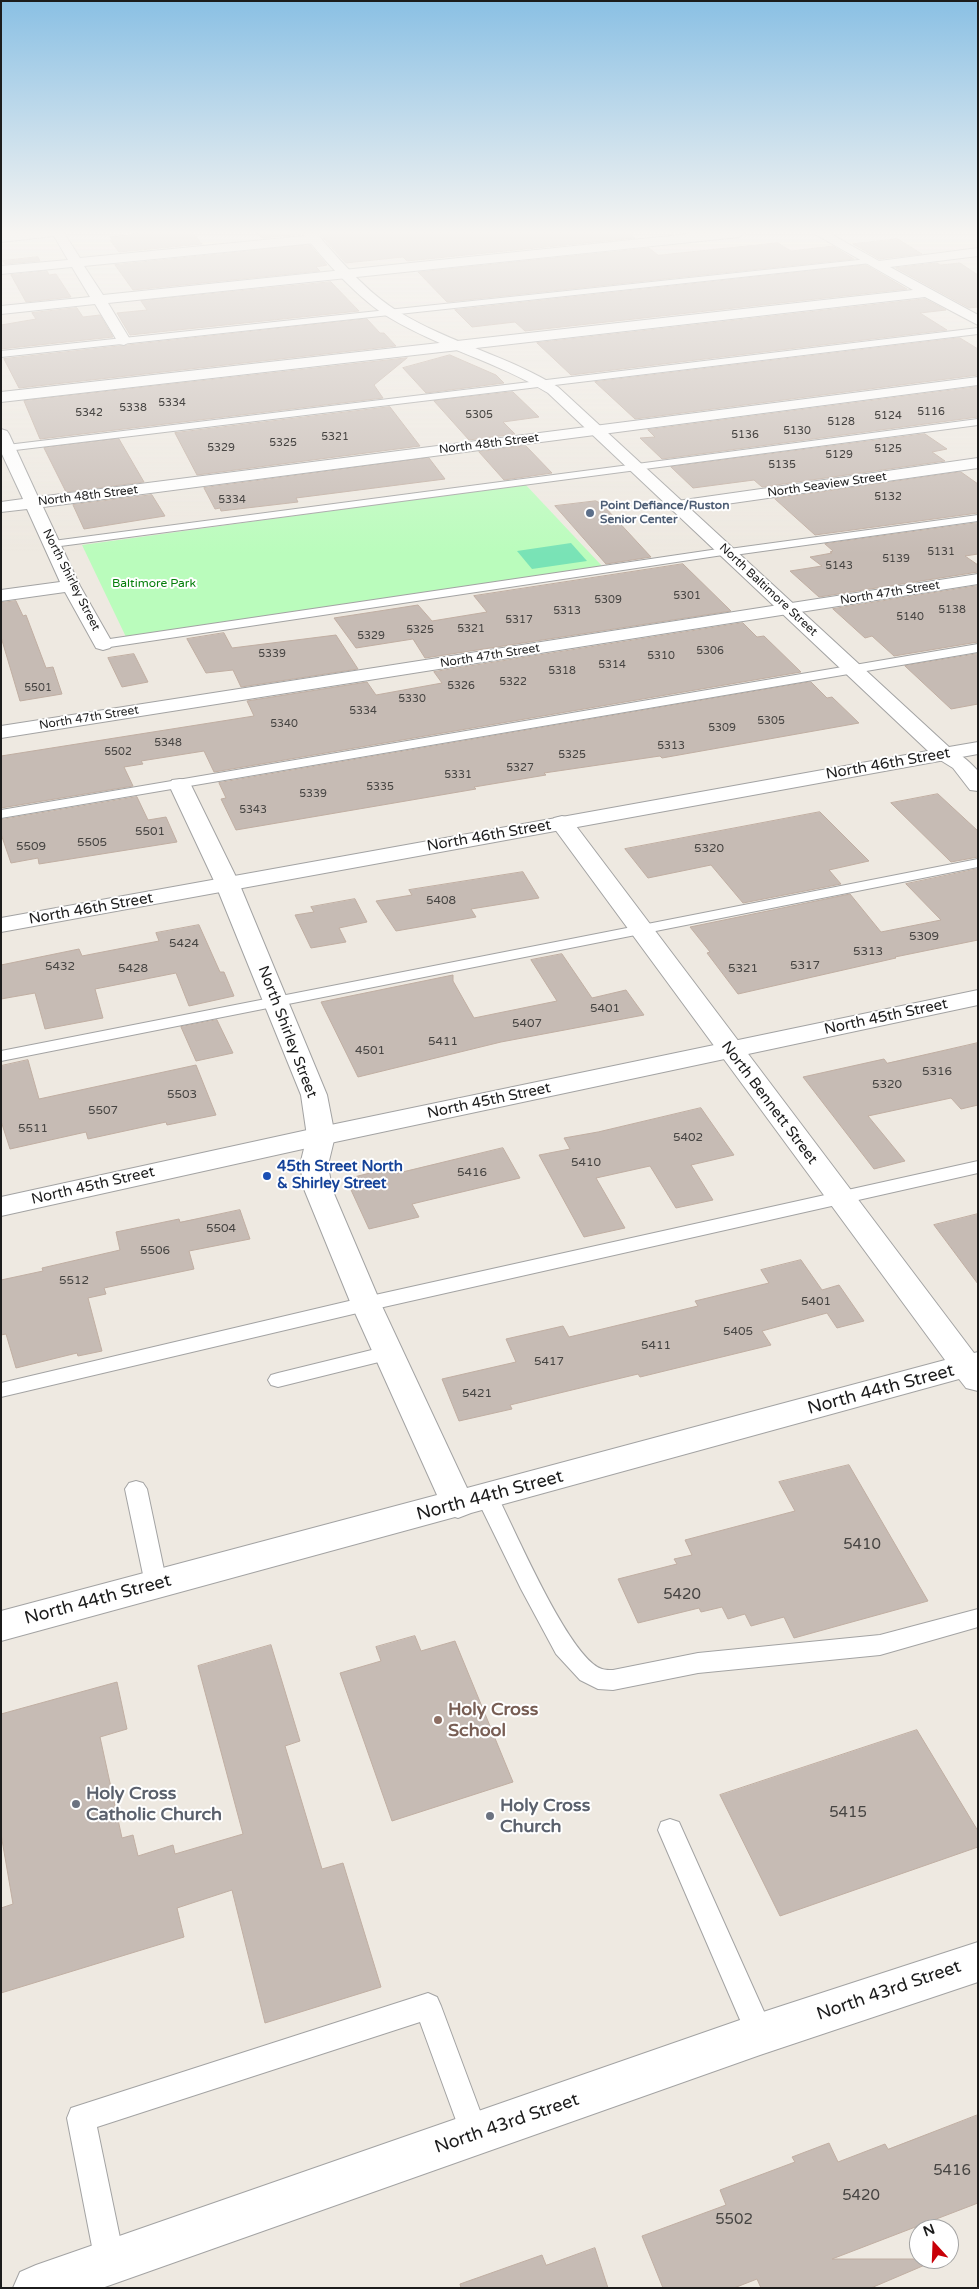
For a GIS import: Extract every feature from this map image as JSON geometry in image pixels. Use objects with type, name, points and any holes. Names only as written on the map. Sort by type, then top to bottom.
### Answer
[{"type":"street","name":"North Baltimore Street","points":[[450,340],[523,372],[543,383],[597,430],[944,754],[960,764],[973,781]]},
{"type":"street","points":[[1,397],[508,340]]},
{"type":"street","name":"North 48th Street","points":[[1,507],[978,381]]},
{"type":"street","name":"North Shirley Street","points":[[4,441],[71,586],[103,644]]},
{"type":"street","name":"North Seaview Street","points":[[677,506],[978,463]]},
{"type":"street","name":"North 47th Street","points":[[1,732],[978,579]]},
{"type":"street","points":[[1,596],[71,586]]},
{"type":"street","name":"North 46th Street","points":[[1,925],[978,748]]},
{"type":"street","name":"North Shirley Street","points":[[180,785],[227,883],[314,1095],[320,1136],[314,1166],[318,1189],[388,1353],[472,1501]]},
{"type":"street","name":"North Bennett Street","points":[[562,823],[841,1199],[974,1370]]},
{"type":"street","name":"North 45th Street","points":[[1,1207],[320,1136],[978,998]]},
{"type":"street","name":"North 44th Street","points":[[1,1626],[974,1370]]},
{"type":"street","name":"North 43rd Street","points":[[36,2288],[760,2034],[978,1962]]},
{"type":"lane","points":[[1,354],[124,340]]},
{"type":"lane","points":[[4,441],[543,383],[904,340]]},
{"type":"lane","points":[[53,544],[978,422]]},
{"type":"lane","points":[[103,644],[726,552],[978,518]]},
{"type":"lane","points":[[1,814],[978,648]]},
{"type":"lane","points":[[1,1056],[978,863]]},
{"type":"lane","points":[[1,1390],[366,1304],[978,1167]]},
{"type":"lane","points":[[278,1380],[388,1353]]},
{"type":"lane","points":[[136,1489],[156,1584]]},
{"type":"lane","points":[[472,1501],[532,1589],[564,1647],[574,1661],[588,1673],[602,1680],[629,1678],[698,1664],[880,1645],[978,1618]]},
{"type":"lane","points":[[670,1830],[760,2034]]},
{"type":"lane","points":[[110,2262],[81,2118],[428,2006],[475,2134]]},
{"type":"green space","name":"Baltimore Park","points":[[525,484],[602,566],[126,637],[82,545]]},
{"type":"green space","points":[[571,543],[587,561],[532,569],[517,551]]},
{"type":"building","points":[[1,340],[87,340],[1,349]]},
{"type":"building","points":[[178,340],[390,340],[396,346],[19,388],[4,359]]},
{"type":"building","points":[[565,340],[865,340],[571,375],[537,343]]},
{"type":"building","points":[[945,340],[963,340],[978,349],[978,375],[635,419],[595,382]]},
{"type":"building","points":[[450,355],[496,375],[504,383],[426,393],[403,368]]},
{"type":"building","points":[[407,358],[374,385],[383,398],[40,439],[24,401]]},
{"type":"building","points":[[978,387],[978,417],[662,459],[640,438],[655,437],[648,430]]},
{"type":"building","points":[[513,392],[539,417],[503,422],[515,434],[469,440],[434,401]]},
{"type":"building","points":[[390,407],[420,446],[197,475],[175,433]]},
{"type":"building","points":[[925,434],[947,449],[932,452],[945,461],[762,487],[754,480],[693,488],[671,467]]},
{"type":"building","points":[[119,439],[144,482],[66,492],[44,448]]},
{"type":"building","points":[[526,446],[552,473],[504,480],[479,452]]},
{"type":"building","points":[[429,458],[445,479],[296,498],[298,502],[221,511],[220,508],[215,509],[204,488]]},
{"type":"building","points":[[961,472],[978,484],[978,513],[815,535],[775,499]]},
{"type":"building","points":[[152,495],[165,516],[84,529],[73,505]]},
{"type":"building","points":[[596,501],[602,504],[651,557],[606,564],[555,506]]},
{"type":"building","points":[[978,523],[978,554],[965,556],[978,565],[978,572],[819,597],[790,571],[822,566],[810,557],[832,553],[830,552],[833,551],[825,544]]},
{"type":"building","points":[[683,564],[731,611],[425,658],[413,639],[356,648],[334,618],[418,605],[432,621],[487,612],[474,596]]},
{"type":"building","points":[[978,586],[978,642],[894,656],[872,636],[865,638],[833,609]]},
{"type":"building","points":[[16,601],[23,616],[26,615],[46,668],[53,667],[62,694],[20,701],[1,637],[1,603]]},
{"type":"building","points":[[743,623],[757,637],[764,636],[801,672],[214,772],[204,751],[141,761],[143,764],[124,767],[133,786],[1,808],[1,756],[254,716],[247,701],[367,682],[376,695],[442,683],[434,672]]},
{"type":"building","points":[[224,633],[232,648],[336,635],[358,669],[241,687],[233,670],[206,673],[187,639]]},
{"type":"building","points":[[134,654],[148,682],[122,687],[108,658]]},
{"type":"building","points":[[978,654],[978,704],[951,709],[905,666]]},
{"type":"building","points":[[811,682],[827,698],[832,697],[859,723],[662,758],[660,756],[544,773],[546,775],[474,787],[476,789],[236,830],[221,799],[226,798],[219,783]]},
{"type":"building","points":[[938,794],[978,831],[978,857],[951,862],[891,803]]},
{"type":"building","points":[[137,797],[148,820],[166,817],[177,842],[39,864],[38,858],[11,863],[1,834],[1,820]]},
{"type":"building","points":[[820,812],[869,861],[829,870],[841,884],[743,903],[711,865],[648,878],[625,849]]},
{"type":"building","points":[[978,869],[978,940],[895,957],[738,994],[707,953],[710,952],[690,927],[850,894],[881,932],[941,920],[906,884]]},
{"type":"building","points":[[523,872],[539,898],[471,909],[476,917],[396,931],[376,901],[412,895],[409,890]]},
{"type":"building","points":[[355,899],[367,922],[339,928],[346,942],[311,948],[295,915],[314,912],[311,907]]},
{"type":"building","points":[[199,925],[220,972],[224,972],[234,996],[189,1006],[176,973],[95,989],[103,1018],[45,1029],[35,993],[1,999],[1,965],[79,949],[82,956],[159,941],[156,933]]},
{"type":"building","points":[[562,954],[592,998],[626,990],[644,1015],[501,1042],[358,1077],[321,1002],[453,975],[453,981],[474,1018],[557,1001],[531,960]]},
{"type":"building","points":[[217,1020],[233,1053],[196,1061],[181,1027]]},
{"type":"building","points":[[978,1043],[978,1105],[961,1109],[951,1098],[868,1116],[905,1161],[874,1169],[803,1077],[884,1059],[887,1063]]},
{"type":"building","points":[[28,1060],[39,1099],[196,1065],[216,1115],[167,1125],[166,1122],[88,1139],[86,1132],[10,1149],[1,1121],[1,1066]]},
{"type":"building","points":[[701,1108],[734,1155],[691,1165],[713,1200],[676,1208],[650,1166],[596,1178],[625,1228],[584,1237],[539,1155],[570,1149],[564,1138]]},
{"type":"building","points":[[503,1148],[520,1178],[412,1204],[419,1217],[369,1229],[346,1179],[394,1167],[397,1173]]},
{"type":"building","points":[[240,1210],[250,1239],[189,1251],[194,1269],[104,1288],[106,1294],[88,1298],[102,1351],[78,1356],[77,1353],[16,1368],[6,1334],[1,1335],[1,1280],[43,1271],[42,1268],[120,1250],[116,1232],[179,1219],[180,1222]]},
{"type":"building","points":[[978,1214],[978,1284],[934,1225]]},
{"type":"building","points":[[801,1260],[822,1290],[839,1285],[864,1321],[837,1328],[827,1313],[762,1331],[771,1345],[640,1377],[638,1374],[510,1405],[512,1409],[459,1421],[442,1379],[516,1362],[506,1339],[563,1326],[569,1337],[698,1306],[695,1301],[769,1283],[761,1270]]},
{"type":"building","points":[[849,1465],[928,1601],[794,1638],[784,1617],[751,1626],[745,1614],[728,1619],[722,1607],[701,1612],[699,1608],[638,1623],[618,1579],[677,1564],[674,1559],[692,1555],[685,1540],[795,1511],[779,1482]]},
{"type":"building","points":[[415,1636],[421,1651],[455,1641],[513,1782],[392,1821],[340,1673],[381,1661],[376,1647]]},
{"type":"building","points":[[271,1645],[300,1741],[285,1746],[322,1869],[343,1863],[381,1987],[265,2023],[232,1890],[177,1908],[184,1937],[1,1993],[1,1908],[13,1904],[1,1834],[1,1714],[117,1682],[127,1729],[100,1737],[122,1838],[133,1835],[138,1856],[173,1845],[175,1854],[243,1834],[198,1666]]},
{"type":"building","points":[[917,1730],[978,1831],[978,1847],[780,1916],[720,1795]]},
{"type":"building","points":[[978,2115],[978,2203],[936,2219],[909,2219],[909,2229],[832,2259],[909,2259],[909,2269],[916,2269],[871,2288],[761,2288],[757,2279],[734,2288],[663,2288],[642,2236],[726,2205],[720,2190],[795,2162],[792,2157],[829,2143],[838,2162],[885,2144],[888,2149]]},
{"type":"building","points":[[595,2248],[608,2288],[461,2288],[460,2284],[542,2255],[546,2265]]},
{"type":"place","name":"Point Defiance/Ruston Senior Center","points":[[590,513]]},
{"type":"place","name":"45th Street North & Shirley Street","points":[[267,1176]]},
{"type":"place","name":"Holy Cross School","points":[[438,1720]]},
{"type":"place","name":"Holy Cross Catholic Church","points":[[76,1804]]},
{"type":"place","name":"Holy Cross Church","points":[[490,1816]]}]
